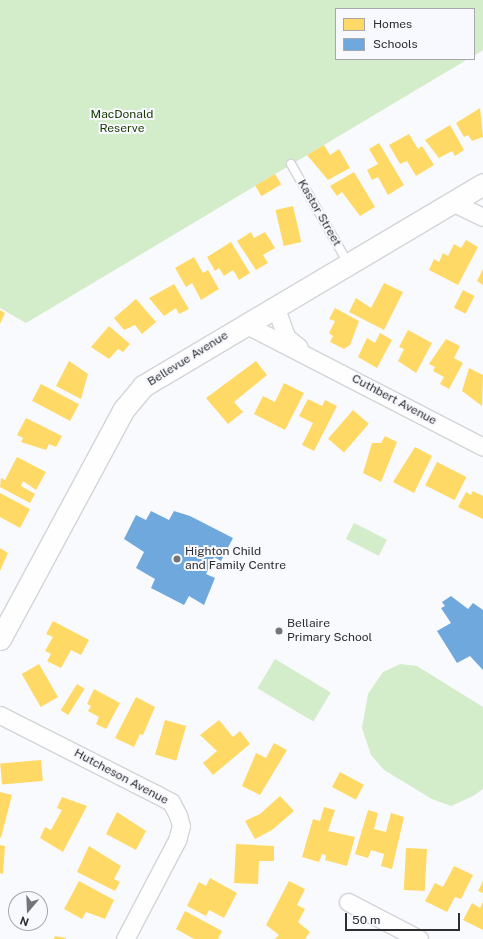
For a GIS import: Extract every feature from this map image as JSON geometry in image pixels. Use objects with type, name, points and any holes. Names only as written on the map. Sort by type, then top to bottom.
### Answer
[{"type":"street","name":"Bellevue Avenue","points":[[0,639],[124,409],[143,386],[274,306],[483,184]]},
{"type":"street","points":[[452,202],[483,217]]},
{"type":"street","name":"Cuthbert Avenue","points":[[274,306],[286,338],[306,352]]},
{"type":"street","name":"Cuthbert Avenue","points":[[245,324],[306,352],[483,447]]},
{"type":"street","name":"Hutcheson Avenue","points":[[0,715],[171,802],[178,815],[181,826],[177,840],[125,939]]},
{"type":"street","points":[[348,902],[419,939]]},
{"type":"lane","name":"Kastor Street","points":[[291,164],[348,263]]},
{"type":"green space","name":"MacDonald Reserve","points":[[0,0],[483,0],[483,50],[475,55],[475,8],[335,8],[335,60],[466,60],[26,323],[0,308]]},
{"type":"green space","points":[[354,523],[387,540],[379,556],[346,539]]},
{"type":"green space","points":[[275,659],[331,692],[313,722],[257,688]]},
{"type":"green space","points":[[400,664],[417,666],[483,707],[483,789],[473,796],[451,806],[432,799],[384,770],[371,755],[362,728],[368,694],[383,672]]},
{"type":"building: Homes","points":[[480,108],[483,137],[472,141],[468,135],[464,137],[456,123]]},
{"type":"building: Homes","points":[[450,125],[464,150],[455,156],[452,151],[439,158],[425,140]]},
{"type":"building: Homes","points":[[409,134],[418,149],[422,146],[434,165],[416,176],[407,161],[400,164],[389,145]]},
{"type":"building: Homes","points":[[379,143],[404,185],[388,195],[378,177],[372,180],[367,170],[378,164],[369,149]]},
{"type":"building: Homes","points":[[324,145],[330,155],[339,149],[350,168],[328,180],[307,155]]},
{"type":"building: Homes","points":[[354,172],[375,207],[360,216],[342,192],[337,196],[330,186]]},
{"type":"building: Homes","points":[[275,174],[281,184],[261,196],[255,186]]},
{"type":"building: Homes","points":[[293,206],[301,242],[284,246],[275,210]]},
{"type":"building: Homes","points":[[251,232],[254,238],[265,232],[275,248],[263,255],[268,263],[256,270],[237,241]]},
{"type":"building: Homes","points":[[466,240],[478,247],[458,285],[429,270],[434,259],[439,262],[443,253],[448,256],[454,244],[461,248]]},
{"type":"building: Homes","points":[[231,242],[250,273],[239,280],[233,270],[224,276],[219,268],[215,271],[207,257]]},
{"type":"building: Homes","points":[[194,257],[203,273],[208,270],[219,289],[201,300],[192,283],[186,287],[175,268]]},
{"type":"building: Homes","points":[[483,269],[483,285],[477,281]]},
{"type":"building: Homes","points":[[384,283],[403,292],[384,330],[349,312],[356,298],[371,308]]},
{"type":"building: Homes","points":[[174,284],[189,309],[179,314],[176,308],[164,316],[149,298]]},
{"type":"building: Homes","points":[[463,290],[475,296],[466,314],[454,308]]},
{"type":"building: Homes","points":[[136,299],[156,322],[142,334],[135,325],[124,330],[114,318]]},
{"type":"building: Homes","points":[[335,308],[359,321],[350,345],[344,349],[330,342],[333,336],[329,333],[335,321],[329,319]]},
{"type":"building: Homes","points":[[0,310],[5,313],[0,324]]},
{"type":"building: Homes","points":[[109,326],[130,344],[123,352],[118,349],[109,359],[91,347]]},
{"type":"building: Homes","points":[[408,330],[432,343],[416,373],[398,361],[404,349],[399,347]]},
{"type":"building: Homes","points":[[380,333],[392,340],[377,368],[358,357],[367,338],[375,343]]},
{"type":"building: Homes","points":[[446,339],[460,346],[454,358],[463,363],[449,389],[440,384],[444,377],[433,371],[435,367],[429,364]]},
{"type":"building: Homes","points":[[69,361],[88,374],[81,399],[56,386]]},
{"type":"building: Homes","points":[[256,361],[267,375],[234,402],[243,412],[228,424],[206,398]]},
{"type":"building: Homes","points":[[469,368],[483,375],[482,406],[462,391]]},
{"type":"building: Homes","points":[[284,383],[304,393],[285,430],[254,414],[263,396],[275,402]]},
{"type":"building: Homes","points":[[41,384],[79,404],[70,421],[32,401]]},
{"type":"building: Homes","points":[[308,399],[322,406],[325,400],[337,406],[314,451],[302,445],[313,423],[299,416]]},
{"type":"building: Homes","points":[[353,410],[369,424],[344,452],[328,439]]},
{"type":"building: Homes","points":[[26,418],[62,436],[56,447],[49,444],[46,450],[21,442],[23,438],[17,435]]},
{"type":"building: Homes","points":[[385,436],[397,442],[381,482],[363,473],[372,443],[381,443]]},
{"type":"building: Homes","points":[[415,447],[432,456],[414,493],[393,482]]},
{"type":"building: Homes","points":[[17,457],[46,472],[36,490],[23,481],[21,486],[35,494],[30,503],[0,487],[1,478],[5,480]]},
{"type":"building: Homes","points":[[437,462],[466,477],[455,500],[425,485]]},
{"type":"building: Homes","points":[[473,491],[483,496],[483,519],[458,507],[466,492],[471,495]]},
{"type":"building: Homes","points":[[0,493],[30,509],[20,528],[0,517]]},
{"type":"building: Homes","points":[[0,548],[8,553],[0,571]]},
{"type":"building: Homes","points":[[53,621],[89,640],[81,655],[71,650],[61,668],[47,661],[51,654],[45,651],[53,637],[46,634]]},
{"type":"building: Homes","points":[[39,664],[58,697],[41,707],[22,674]]},
{"type":"building: Homes","points":[[77,684],[85,689],[68,715],[61,710]]},
{"type":"building: Homes","points":[[94,689],[120,703],[106,729],[96,724],[99,717],[88,711],[91,706],[87,704]]},
{"type":"building: Homes","points":[[136,697],[155,707],[143,735],[140,734],[134,747],[115,738]]},
{"type":"building: Homes","points":[[165,720],[186,726],[176,761],[155,755]]},
{"type":"building: Homes","points":[[219,720],[233,737],[240,731],[250,744],[213,775],[203,763],[217,751],[200,735]]},
{"type":"building: Homes","points":[[274,743],[287,750],[260,795],[242,786],[256,753],[266,758]]},
{"type":"building: Homes","points":[[41,760],[43,781],[2,784],[0,764]]},
{"type":"building: Homes","points":[[340,772],[364,785],[356,800],[332,787]]},
{"type":"building: Homes","points":[[0,792],[12,795],[1,838],[0,837]]},
{"type":"building: Homes","points":[[280,796],[294,811],[272,830],[255,839],[245,821],[260,814]]},
{"type":"building: Homes","points":[[62,797],[87,806],[63,852],[40,838],[45,827],[51,830],[62,810],[57,808]]},
{"type":"building: Homes","points":[[324,807],[335,810],[328,831],[355,837],[347,866],[325,860],[326,855],[322,854],[319,862],[302,857],[313,819],[320,821]]},
{"type":"building: Homes","points":[[368,810],[378,813],[374,829],[386,832],[391,813],[404,817],[392,869],[381,866],[384,854],[371,850],[368,858],[355,854]]},
{"type":"building: Homes","points":[[117,812],[146,831],[136,850],[106,834]]},
{"type":"building: Homes","points":[[236,844],[274,846],[274,861],[259,861],[258,884],[234,883]]},
{"type":"building: Homes","points":[[0,845],[5,846],[3,874],[0,873]]},
{"type":"building: Homes","points":[[89,846],[121,866],[114,879],[120,882],[115,891],[77,872]]},
{"type":"building: Homes","points":[[406,848],[427,849],[425,891],[404,890]]},
{"type":"building: Homes","points":[[454,866],[473,875],[461,899],[455,897],[447,912],[425,901],[435,883],[443,887]]},
{"type":"building: Homes","points":[[210,878],[237,893],[224,918],[209,910],[206,916],[187,906],[199,882],[206,886]]},
{"type":"building: Homes","points":[[79,881],[114,900],[105,919],[86,912],[82,919],[64,909]]},
{"type":"building: Homes","points":[[289,881],[305,889],[297,905],[305,909],[298,922],[310,932],[305,939],[275,939],[279,935],[266,925]]},
{"type":"building: Homes","points":[[483,881],[483,893],[478,891]]},
{"type":"building: Homes","points":[[483,902],[483,930],[463,920],[472,903],[480,908]]},
{"type":"building: Homes","points":[[185,911],[222,931],[218,939],[194,939],[176,929]]},
{"type":"building: Homes","points":[[55,936],[66,938],[66,939],[54,939]]},
{"type":"building: Schools","name":"Highton Child and Family Centre","points":[[151,511],[169,520],[174,511],[190,516],[233,538],[221,561],[214,557],[206,574],[215,578],[204,605],[189,596],[184,605],[151,588],[155,579],[136,568],[144,552],[124,539],[136,515],[146,520]]},
{"type":"building: Schools","points":[[451,596],[468,609],[473,603],[483,610],[483,670],[470,656],[457,663],[437,631],[451,623],[441,608],[445,606],[442,602]]},
{"type":"place","name":"Highton Child and Family Centre","points":[[177,559]]},
{"type":"place","name":"Bellaire Primary School","points":[[279,631]]}]
